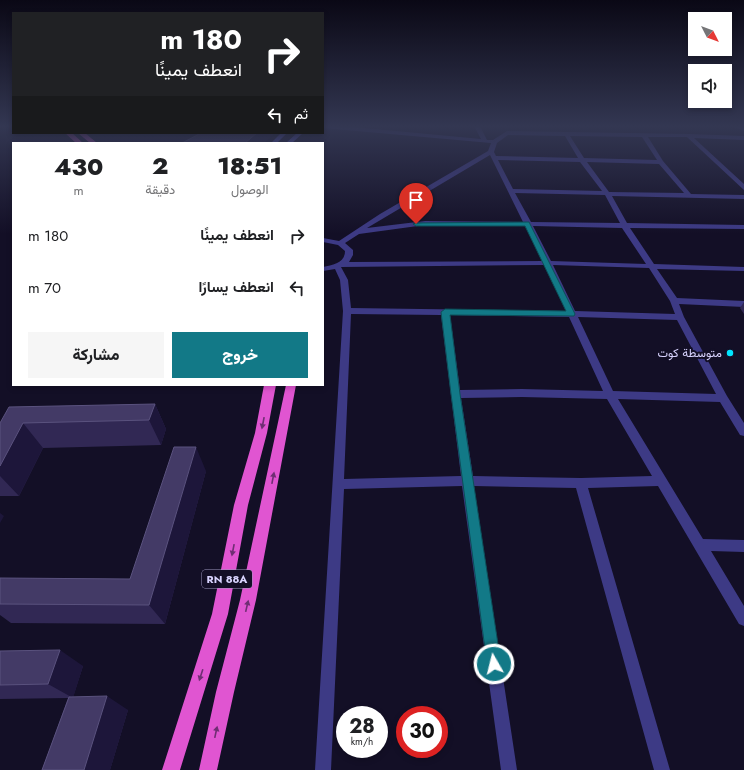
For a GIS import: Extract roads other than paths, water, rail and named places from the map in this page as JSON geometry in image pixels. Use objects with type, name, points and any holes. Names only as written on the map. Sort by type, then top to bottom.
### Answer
[{"type":"highway","name":"RN 88A","points":[[171,770],[220,614],[241,505],[261,433],[270,386]]},
{"type":"highway","points":[[208,770],[225,692],[248,600],[291,386]]},
{"type":"street","points":[[340,242],[473,162]]},
{"type":"street","points":[[498,162],[610,395],[744,619]]},
{"type":"street","points":[[583,162],[607,193],[625,226],[674,301],[680,317],[723,398],[744,432]]},
{"type":"street","points":[[661,162],[688,194]]},
{"type":"street","points":[[716,162],[744,188]]},
{"type":"street","points":[[511,191],[688,194],[744,197]]},
{"type":"street","points":[[355,232],[425,224],[744,227]]},
{"type":"street","points":[[324,240],[340,242],[349,250],[350,255],[348,259],[340,265]]},
{"type":"street","points":[[324,269],[340,265],[548,263],[744,269]]},
{"type":"street","points":[[323,770],[347,311],[344,280],[340,265]]},
{"type":"street","points":[[674,301],[744,304]]},
{"type":"street","points":[[347,311],[680,317]]},
{"type":"street","points":[[445,312],[455,394],[509,770]]},
{"type":"street","points":[[455,394],[610,395],[723,398]]},
{"type":"street","points":[[337,484],[468,481],[581,483],[662,481]]},
{"type":"street","points":[[581,483],[662,770]]},
{"type":"street","points":[[701,545],[744,546]]},
{"type":"place","name":"متوسطة كوت","points":[[730,353]]}]
